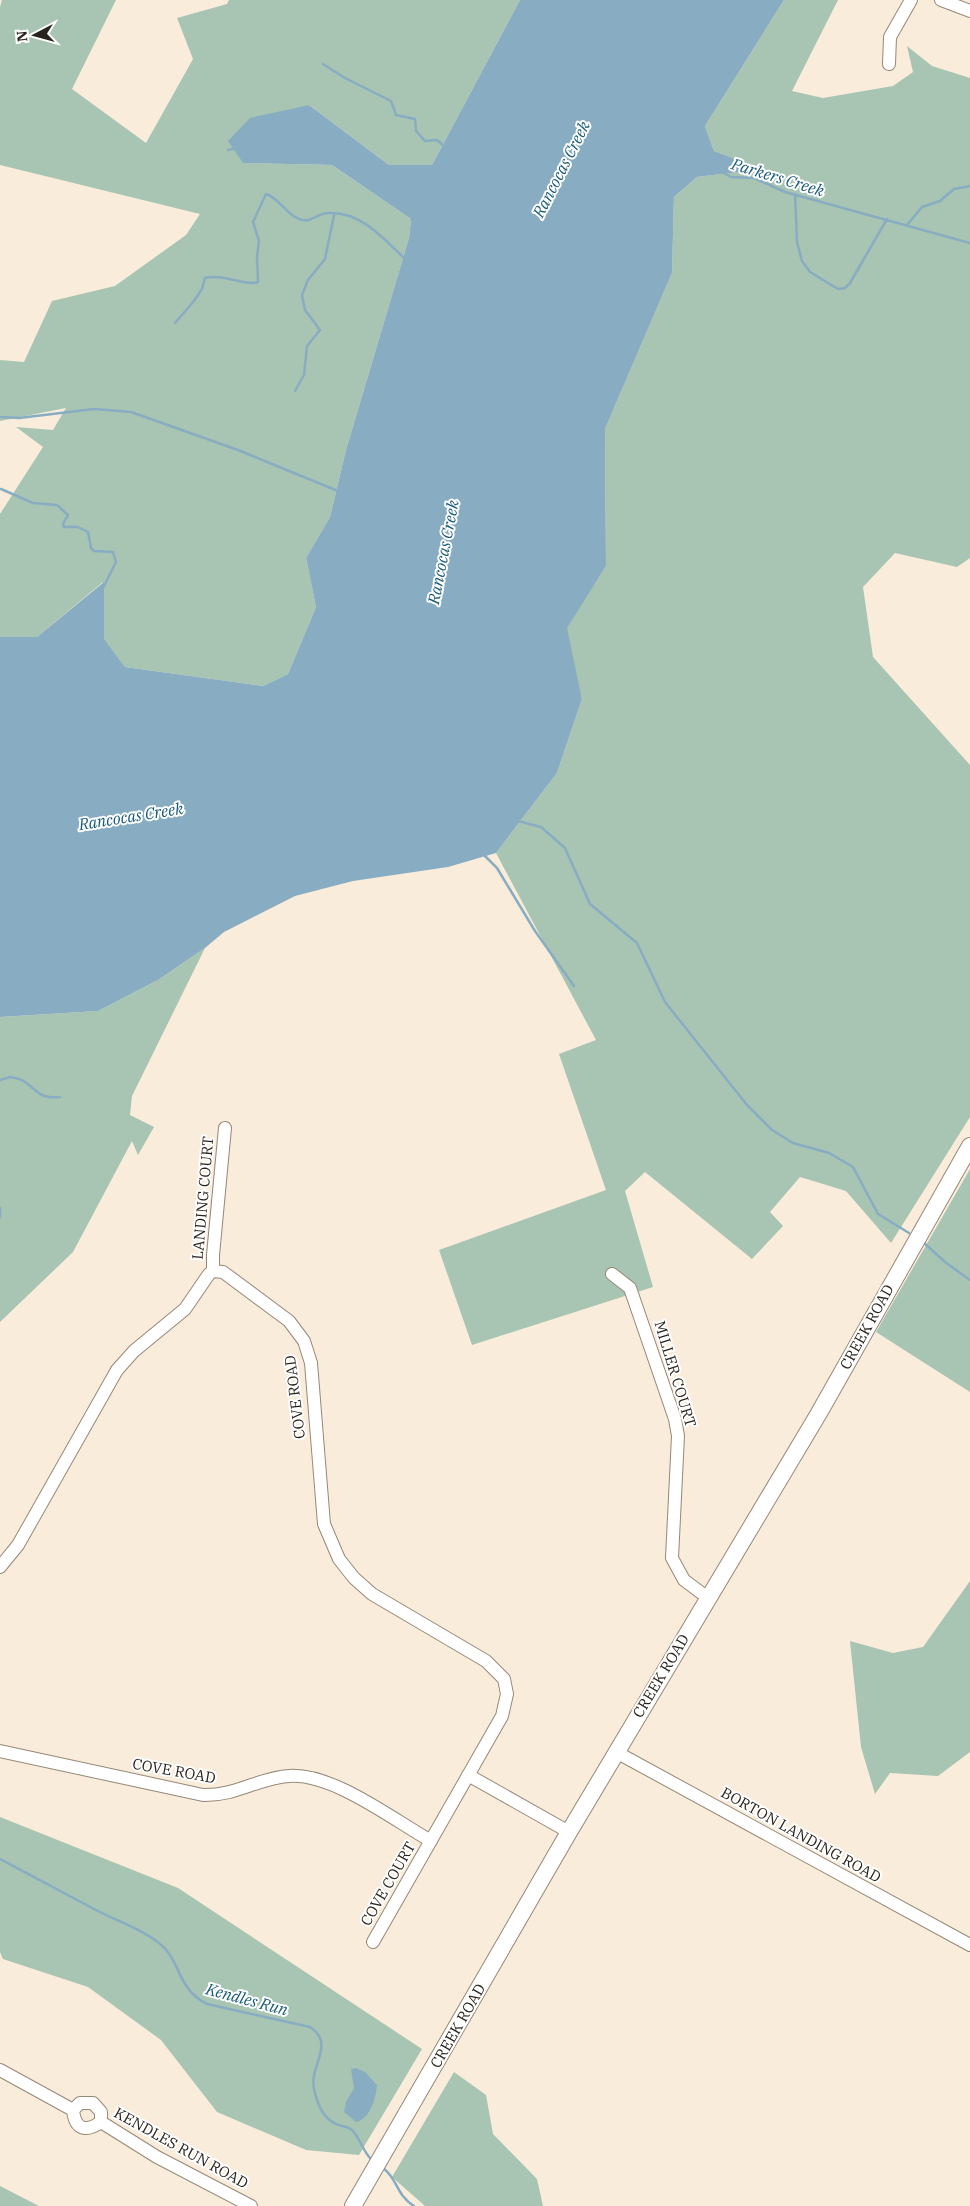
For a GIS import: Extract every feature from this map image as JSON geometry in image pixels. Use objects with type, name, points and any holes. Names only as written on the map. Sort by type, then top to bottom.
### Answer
[{"type":"main road","name":"CREEK ROAD","points":[[353,2206],[616,1752],[819,1413],[970,1146]]},
{"type":"street","points":[[888,64],[890,37],[911,0]]},
{"type":"street","points":[[941,0],[970,11]]},
{"type":"street","name":"LANDING COURT","points":[[214,1271],[213,1256],[225,1128]]},
{"type":"street","points":[[0,1566],[18,1545],[118,1370],[134,1351],[185,1308],[214,1271]]},
{"type":"street","name":"COVE ROAD","points":[[0,1751],[203,1794],[230,1793],[288,1776],[315,1778],[352,1795],[430,1841],[502,1716],[507,1694],[504,1679],[486,1661],[372,1594],[354,1578],[339,1559],[324,1524],[310,1363],[304,1340],[289,1321],[223,1272],[214,1271]]},
{"type":"street","name":"MILLER COURT","points":[[612,1274],[630,1288],[676,1419],[678,1436],[672,1558],[684,1580],[708,1598]]},
{"type":"street","name":"BORTON LANDING ROAD","points":[[616,1752],[970,1945]]},
{"type":"street","points":[[468,1775],[569,1832]]},
{"type":"street","name":"COVE COURT","points":[[373,1942],[430,1841]]},
{"type":"street","name":"KENDLES RUN ROAD","points":[[0,2070],[73,2110],[74,2121],[78,2125],[85,2128],[93,2127],[101,2122],[157,2157],[251,2206]]},
{"type":"street","points":[[73,2110],[80,2103],[93,2102],[101,2112],[101,2122]]},
{"type":"green space","points":[[2,0],[116,0],[72,89],[146,143],[193,59],[177,18],[227,4],[229,0],[520,0],[432,165],[389,165],[309,105],[243,163],[332,165],[411,219],[409,238],[346,450],[330,517],[306,558],[316,607],[288,674],[263,686],[125,667],[104,640],[103,582],[37,637],[0,637],[0,514],[43,447],[16,427],[53,430],[66,408],[0,421],[0,360],[24,362],[52,301],[115,286],[186,235],[200,214],[0,165],[0,7]]},
{"type":"green space","points":[[784,0],[838,0],[792,91],[823,98],[893,86],[913,72],[907,46],[932,66],[970,78],[970,558],[957,567],[895,553],[863,587],[873,657],[970,765],[970,1117],[891,1243],[846,1191],[800,1177],[770,1212],[783,1226],[752,1259],[645,1172],[625,1191],[653,1287],[472,1345],[439,1250],[606,1190],[559,1054],[596,1040],[496,853],[557,773],[582,699],[566,628],[606,566],[605,429],[672,273],[674,197],[697,177],[761,169],[714,151],[705,126]]},
{"type":"green space","points":[[205,948],[132,1096],[130,1115],[154,1127],[138,1155],[132,1141],[73,1252],[0,1322],[0,1017],[98,1011],[158,980]]},
{"type":"green space","points":[[970,1169],[970,1392],[876,1332]]},
{"type":"green space","points":[[970,1581],[970,1752],[938,1776],[890,1773],[875,1794],[861,1747],[850,1641],[893,1653],[923,1647]]},
{"type":"green space","points":[[0,1817],[178,1888],[422,2049],[359,2155],[306,2150],[217,2112],[161,2040],[88,1987],[3,1959],[0,1952]]},
{"type":"green space","points":[[454,2072],[486,2095],[493,2134],[537,2179],[543,2206],[425,2206],[392,2177]]},
{"type":"green space","points":[[0,2186],[39,2206],[0,2206]]},
{"type":"water","name":"Rancocas Creek","points":[[520,0],[784,0],[705,126],[714,151],[762,169],[697,177],[674,197],[672,273],[605,429],[606,566],[567,628],[582,699],[557,773],[496,853],[448,867],[353,881],[295,896],[224,932],[205,948],[158,980],[98,1011],[0,1017],[0,637],[37,637],[104,582],[104,639],[125,667],[263,686],[288,674],[316,607],[306,558],[330,517],[346,450],[409,238],[411,219],[332,165],[243,163],[228,141],[250,118],[309,105],[389,165],[432,165]]},
{"type":"water","points":[[356,2068],[365,2072],[377,2085],[374,2102],[369,2112],[365,2117],[356,2122],[344,2112],[346,2102],[354,2088],[351,2069]]},
{"type":"waterway","points":[[323,64],[345,78],[391,101],[396,115],[415,119],[416,131],[425,141],[437,140],[444,146]]},
{"type":"waterway","points":[[228,150],[237,148]]},
{"type":"waterway","name":"Parkers Creek","points":[[722,172],[731,177],[754,178],[785,192],[970,243]]},
{"type":"waterway","points":[[907,225],[922,207],[940,201],[954,189],[970,186]]},
{"type":"waterway","points":[[175,323],[194,301],[202,289],[205,278],[219,277],[248,283],[258,282],[257,256],[259,241],[253,222],[266,194],[299,219],[307,220],[324,213],[340,213],[350,216],[370,227],[404,258]]},
{"type":"waterway","points":[[795,194],[797,242],[802,261],[810,272],[838,289],[845,288],[850,283],[887,219]]},
{"type":"waterway","points":[[295,391],[304,375],[307,346],[320,330],[305,310],[302,295],[308,280],[325,259],[334,215]]},
{"type":"waterway","points":[[0,417],[19,418],[94,409],[131,412],[238,450],[338,491]]},
{"type":"waterway","points":[[1,489],[33,503],[57,505],[68,515],[63,524],[64,527],[78,527],[88,532],[91,548],[94,551],[113,552],[116,562],[102,590]]},
{"type":"waterway","points":[[518,821],[541,827],[565,848],[590,904],[637,943],[665,1002],[747,1105],[772,1130],[793,1143],[829,1153],[853,1167],[878,1214],[909,1233]]},
{"type":"waterway","points":[[483,854],[497,868],[535,931],[574,986]]},
{"type":"waterway","points":[[0,1080],[10,1077],[18,1079],[24,1081],[44,1096],[60,1097]]},
{"type":"waterway","points":[[0,1208],[0,1217]]},
{"type":"waterway","points":[[923,1242],[945,1262],[970,1280]]},
{"type":"waterway","name":"Kendles Run","points":[[0,1859],[152,1938],[172,1958],[189,1990],[207,2004],[310,2027],[321,2040],[320,2055],[313,2080],[315,2094],[321,2109],[331,2121],[350,2128],[372,2160]]},
{"type":"waterway","name":"Kendles Run","points":[[383,2168],[392,2177],[408,2202],[414,2206]]}]
